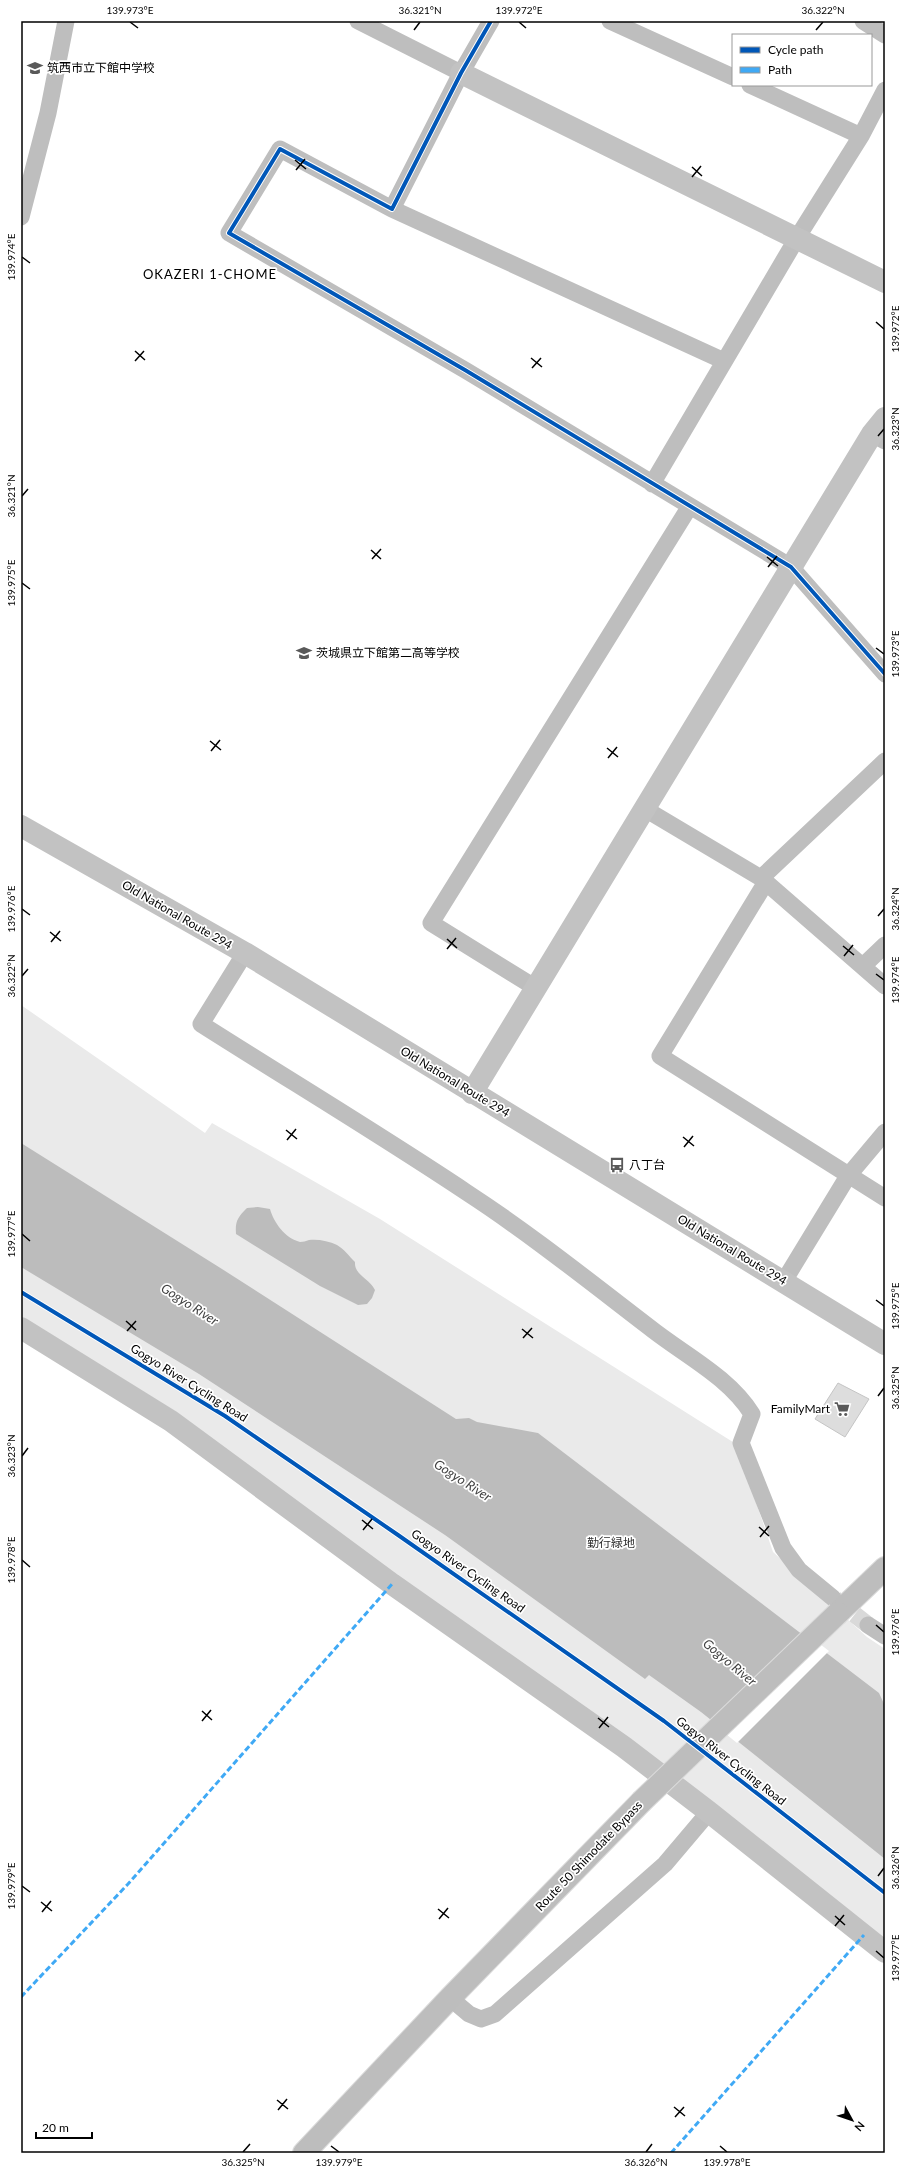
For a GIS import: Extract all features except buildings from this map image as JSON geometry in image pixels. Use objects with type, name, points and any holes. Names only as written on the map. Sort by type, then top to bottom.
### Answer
[{"type":"highway","name":"Route 50 Shimodate Bypass","points":[[304,2153],[450,1998],[836,1605],[885,1568]]},
{"type":"street","points":[[21,217],[48,113],[66,21]]},
{"type":"street","points":[[358,21],[885,282]]},
{"type":"street","points":[[392,209],[462,73],[491,21]]},
{"type":"street","points":[[610,21],[732,77]]},
{"type":"street","points":[[862,21],[885,35]]},
{"type":"street","points":[[752,86],[860,136]]},
{"type":"street","points":[[652,484],[797,238],[860,136],[881,108],[885,90]]},
{"type":"street","points":[[724,361],[392,209],[280,149],[229,233],[464,370],[791,567],[885,674]]},
{"type":"street","points":[[472,1093],[791,567],[881,431]]},
{"type":"street","points":[[536,988],[431,923],[690,506]]},
{"type":"street","points":[[885,761],[763,880],[660,1056],[885,1198]]},
{"type":"street","points":[[645,809],[763,880],[885,986]]},
{"type":"street","name":"Old National Route 294","points":[[21,826],[244,953],[885,1344]]},
{"type":"street","points":[[863,966],[885,944]]},
{"type":"street","points":[[244,953],[201,1024],[467,1192],[568,1265],[677,1349],[704,1366],[718,1378],[744,1402],[752,1414],[741,1443],[783,1548],[799,1570],[836,1605]]},
{"type":"street","points":[[784,1281],[848,1176],[885,1132]]},
{"type":"street","points":[[21,1328],[171,1421],[392,1584],[624,1747],[709,1812],[885,1952]]},
{"type":"street","points":[[868,1626],[885,1636]]},
{"type":"street","points":[[450,1998],[469,2014],[481,2020],[495,2014],[665,1864],[709,1812]]},
{"type":"green space","name":"勤行緑地","points":[[21,1005],[205,1133],[212,1123],[380,1219],[736,1444],[773,1552],[867,1637],[885,1649],[885,1940],[710,1800],[400,1578],[175,1411],[21,1316]]},
{"type":"water","name":"Gogyo River","points":[[21,1143],[222,1269],[456,1419],[469,1418],[477,1422],[538,1433],[879,1693],[885,1706],[885,1859],[701,1712],[649,1675],[645,1679],[445,1535],[199,1374],[21,1267]]},
{"type":"water","points":[[258,1207],[270,1209],[277,1225],[295,1240],[300,1242],[309,1240],[323,1241],[342,1248],[355,1262],[355,1266],[359,1273],[375,1290],[372,1298],[367,1304],[358,1305],[320,1286],[236,1234],[237,1222],[241,1214],[247,1208]]},
{"type":"pier","points":[[803,1631],[829,1651],[737,1743],[710,1721]]},
{"type":"tunnel","points":[[835,1599],[868,1625]]},
{"type":"marked path","points":[[21,1997],[128,1884],[392,1584]]},
{"type":"marked path","points":[[671,2153],[864,1935]]},
{"type":"cycle path","points":[[491,21],[461,73],[392,209],[280,149],[229,233],[465,370],[791,567],[885,674]]},
{"type":"cycle path","name":"Gogyo River Cycling Road","points":[[21,1292],[225,1416],[398,1535],[664,1721],[885,1893]]},
{"type":"place","name":"筑西市立下館中学校","points":[[35,68]]},
{"type":"place","name":"茨城県立下館第二高等学校","points":[[304,653]]},
{"type":"place","name":"八丁台","points":[[617,1165]]},
{"type":"place","name":"FamilyMart","points":[[842,1409]]},
{"type":"district","name":"OKAZERI 1-CHOME","points":[[210,274]]}]
